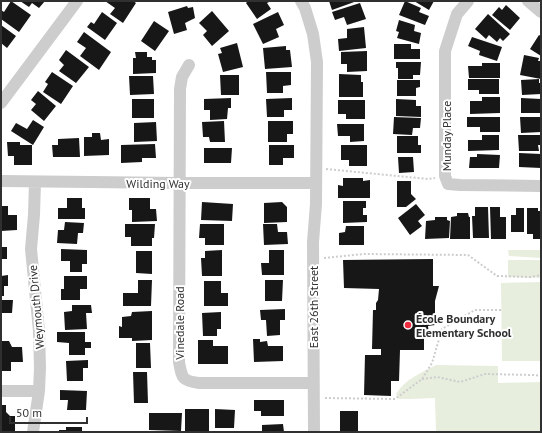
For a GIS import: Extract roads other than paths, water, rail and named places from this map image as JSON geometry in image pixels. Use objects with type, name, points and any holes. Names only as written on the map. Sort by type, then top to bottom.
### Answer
[{"type":"street","points":[[1,104],[76,1]]},
{"type":"street","name":"East 26th Street","points":[[301,1],[305,8],[313,34],[317,62],[316,204],[313,242],[314,432]]},
{"type":"street","name":"Munday Place","points":[[468,1],[457,14],[445,51],[445,176],[448,184],[541,186]]},
{"type":"street","points":[[528,1],[541,11]]},
{"type":"street","name":"Vinedale Road","points":[[189,65],[182,77],[180,88],[179,362],[181,374],[188,382],[199,383],[313,383]]},
{"type":"street","name":"Wilding Way","points":[[1,182],[316,183]]},
{"type":"street","name":"Weymouth Drive","points":[[33,432],[40,391],[39,331],[31,249],[35,182]]},
{"type":"street","points":[[1,391],[40,391]]},
{"type":"place","name":"École Boundary Elementary School","points":[[408,325]]}]
